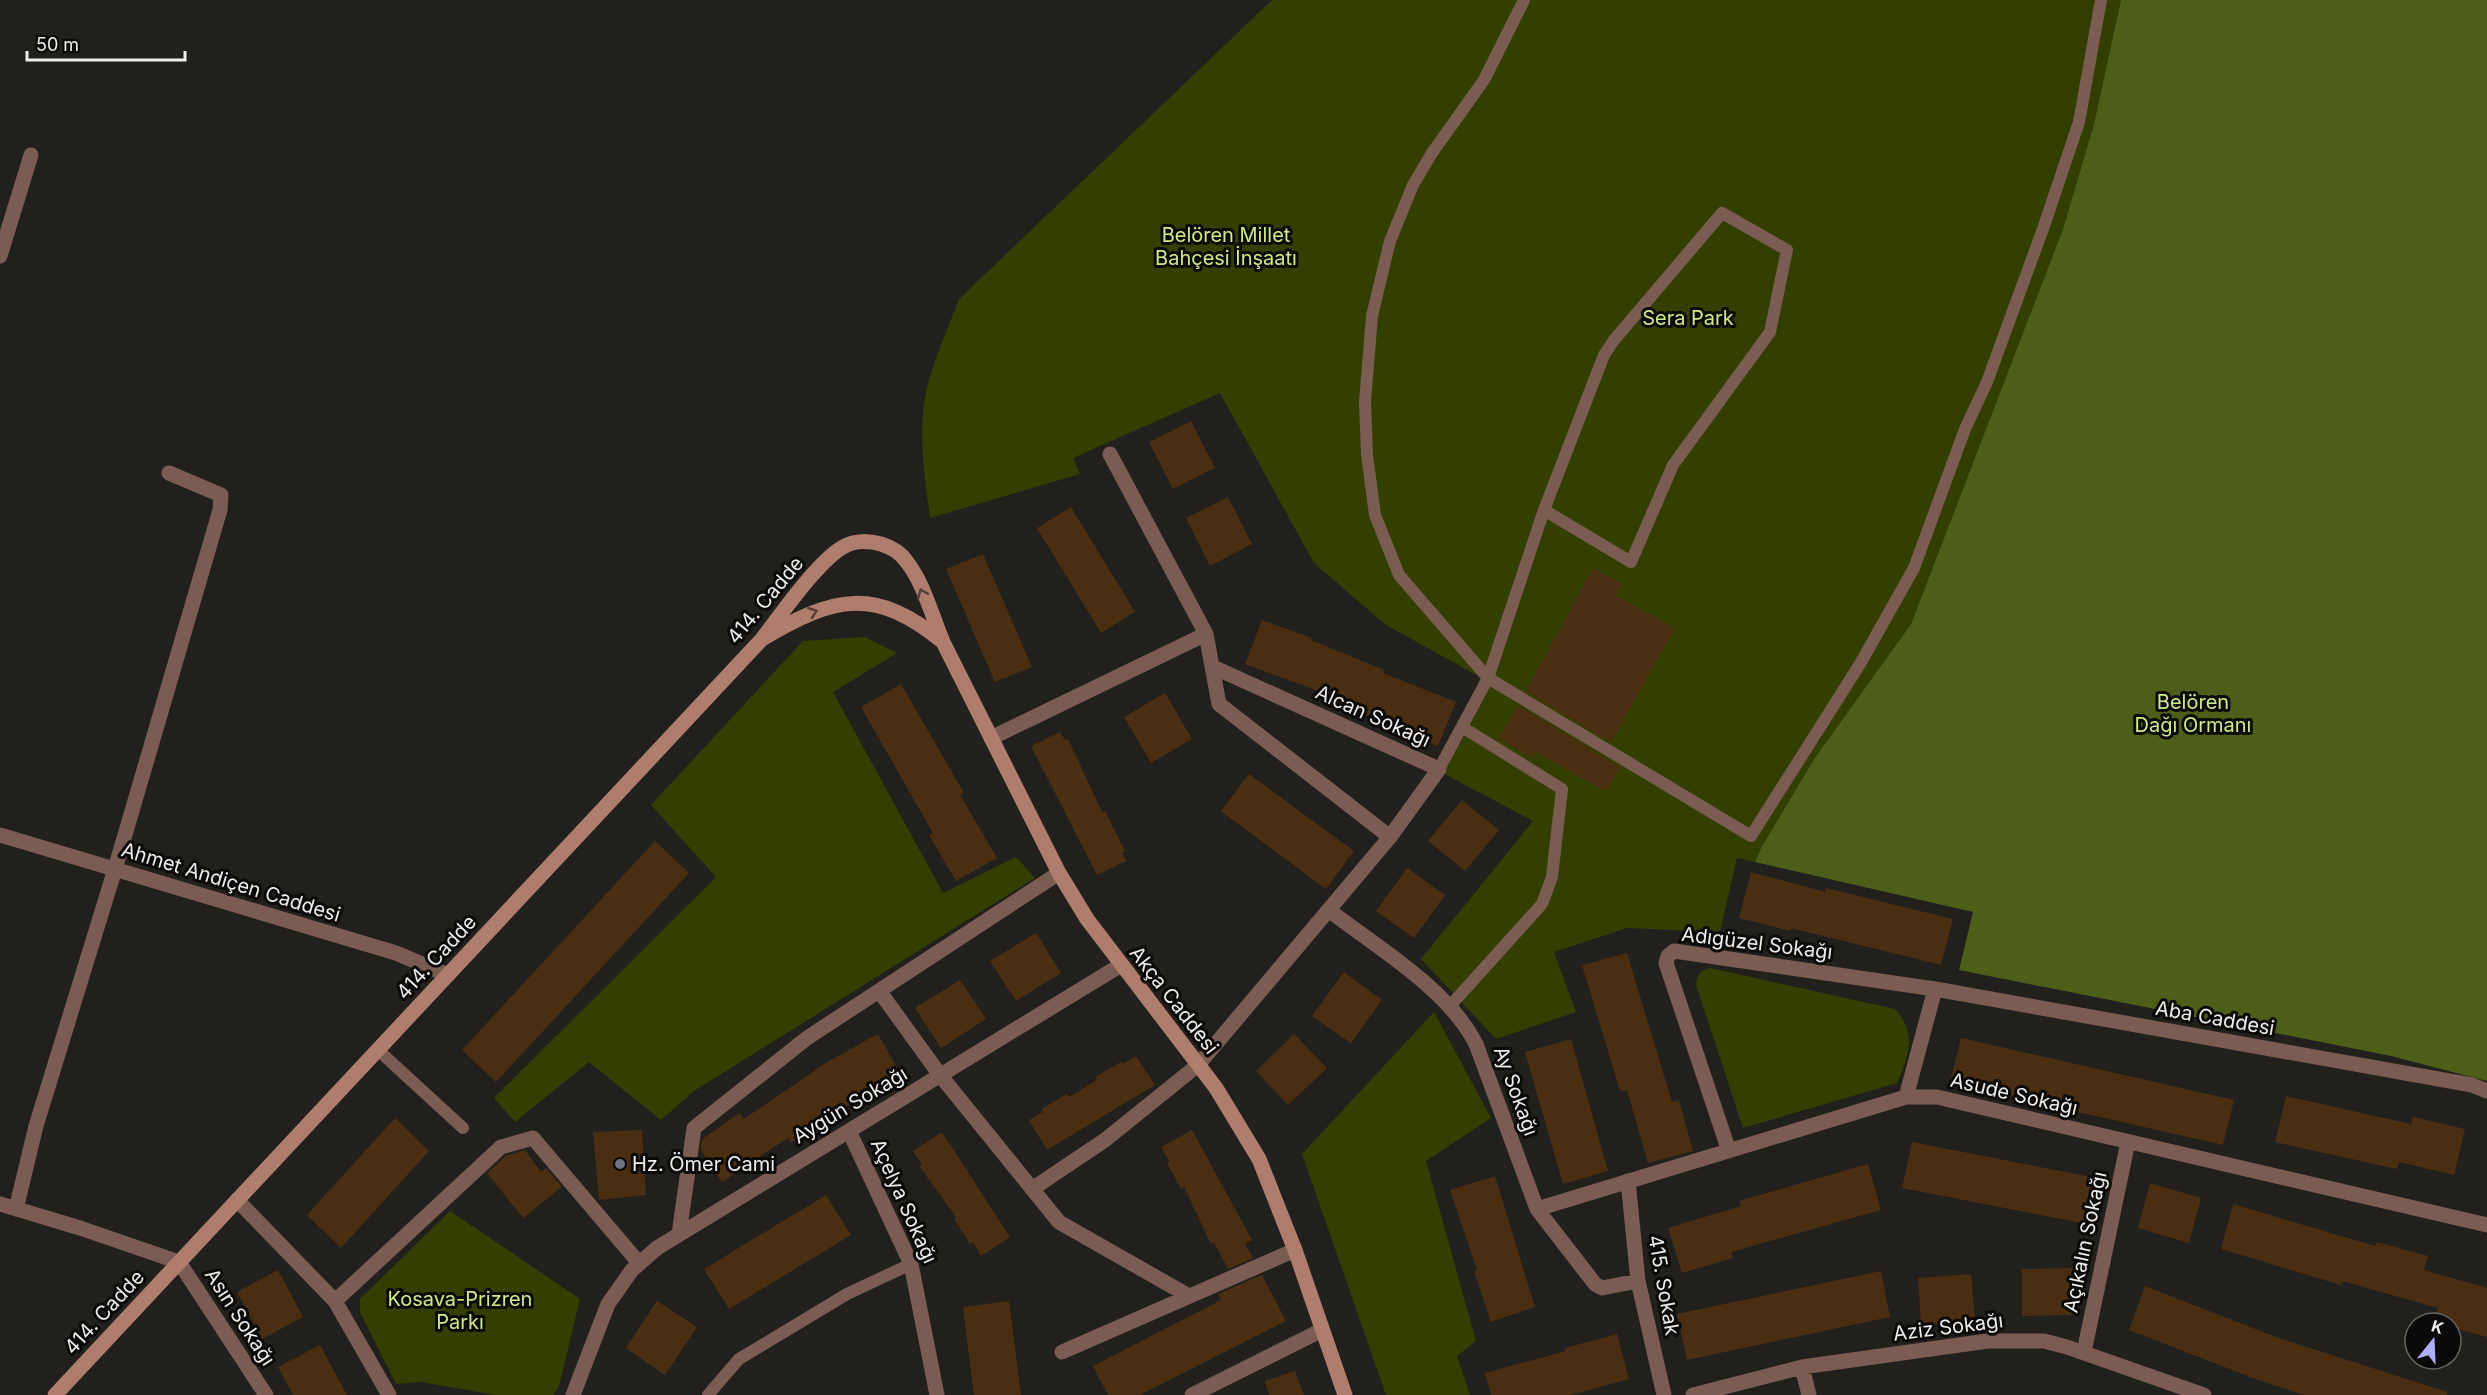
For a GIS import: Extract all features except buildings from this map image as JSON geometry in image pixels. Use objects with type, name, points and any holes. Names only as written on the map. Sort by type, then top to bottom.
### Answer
[{"type":"main road","name":"Akça Caddesi","points":[[845,546],[856,542],[876,543],[903,556],[914,573],[943,642],[1059,873],[1087,919],[1231,1110],[1259,1159],[1295,1250],[1344,1395]]},
{"type":"main road","name":"414. Cadde","points":[[55,1395],[762,639],[820,567],[845,546]]},
{"type":"main road","name":"Akça Caddesi","points":[[762,639],[795,620],[822,609],[862,603],[892,609],[906,615],[943,642]]},
{"type":"street","points":[[0,256],[31,155]]},
{"type":"street","points":[[1110,454],[1206,634],[1220,704],[1390,837]]},
{"type":"street","points":[[16,1209],[36,1126],[115,869],[220,510],[221,495],[169,473]]},
{"type":"street","points":[[991,738],[1206,634]]},
{"type":"street","name":"Alcan Sokağı","points":[[1032,1189],[1106,1140],[1198,1065],[1330,911],[1390,837],[1439,769],[1212,667]]},
{"type":"street","name":"Ahmet Andiçen Caddesi","points":[[0,835],[396,953],[448,975]]},
{"type":"street","points":[[680,1234],[694,1128],[807,1038],[1059,873]]},
{"type":"street","name":"Ay Sokağı","points":[[1330,911],[1423,982],[1450,1006],[1468,1029],[1476,1044],[1537,1209],[1598,1287],[1638,1281]]},
{"type":"street","name":"Adıgüzel Sokağı","points":[[1729,1150],[1666,963],[1670,953],[1688,952],[1935,989]]},
{"type":"street","name":"Aygün Sokağı","points":[[573,1395],[608,1304],[619,1285],[639,1263],[657,1248],[1121,965]]},
{"type":"street","points":[[1906,1097],[1935,989]]},
{"type":"street","name":"Aba Caddesi","points":[[1935,989],[2472,1084],[2487,1091]]},
{"type":"street","points":[[880,992],[940,1075],[1059,1222],[1190,1296]]},
{"type":"street","name":"Asude Sokağı","points":[[1537,1209],[1906,1097],[1937,1097],[2487,1225]]},
{"type":"street","name":"Açelya Sokağı","points":[[849,1131],[911,1264],[937,1395]]},
{"type":"street","points":[[335,1301],[501,1147],[533,1138],[639,1263]]},
{"type":"street","name":"Açıkalın Sokağı","points":[[2084,1352],[2128,1142]]},
{"type":"street","name":"415. Sokak","points":[[1628,1181],[1638,1281],[1664,1395]]},
{"type":"street","points":[[237,1200],[335,1301],[389,1395]]},
{"type":"street","points":[[0,1204],[179,1262]]},
{"type":"street","points":[[1062,1352],[1295,1250]]},
{"type":"street","name":"Asın Sokağı","points":[[179,1262],[266,1395]]},
{"type":"street","points":[[1192,1395],[1322,1330]]},
{"type":"street","name":"Aziz Sokağı","points":[[1693,1395],[1802,1367],[1998,1341],[2044,1341],[2084,1352],[2204,1395]]},
{"type":"street","points":[[1802,1367],[1809,1395]]},
{"type":"lane","points":[[1524,0],[1484,80],[1432,153],[1413,185],[1390,241],[1372,316],[1365,402],[1367,455],[1375,515],[1399,575],[1488,678],[1751,836],[1860,664],[1914,568],[1965,429],[1988,382],[2079,122],[2101,0]]},
{"type":"lane","points":[[1439,769],[1488,678],[1544,510],[1609,347],[1668,274],[1722,213],[1787,250],[1770,332],[1673,465],[1631,562],[1544,510]]},
{"type":"lane","points":[[1450,1006],[1542,904],[1552,877],[1562,789],[1462,727]]},
{"type":"lane","points":[[378,1050],[464,1128]]},
{"type":"lane","points":[[708,1395],[739,1359],[847,1294],[911,1264]]},
{"type":"green space","name":"Sera Park","points":[[1272,0],[2121,0],[2094,124],[2063,229],[1911,624],[1814,759],[1762,846],[1755,862],[1737,858],[1720,932],[1627,928],[1554,952],[1576,1012],[1496,1039],[1421,959],[1533,821],[1435,769],[1474,698],[1480,677],[1386,625],[1314,563],[1220,393],[1073,458],[1080,474],[930,518],[922,447],[924,404],[934,364],[959,299]]},
{"type":"green space","name":"Belören Dağı Ormanı","points":[[2121,0],[2487,0],[2487,1081],[2391,1056],[1959,970],[1973,912],[1755,862],[1762,846],[1814,759],[1911,624],[2063,229],[2094,124]]},
{"type":"green space","points":[[865,637],[897,653],[833,692],[943,893],[1016,857],[1035,878],[694,1091],[661,1120],[589,1062],[515,1122],[494,1098],[716,877],[651,805],[803,641]]},
{"type":"green space","points":[[1710,968],[1895,1009],[1906,1027],[1909,1045],[1897,1083],[1743,1128],[1696,985],[1700,973]]},
{"type":"green space","points":[[1434,1012],[1491,1118],[1426,1161],[1476,1341],[1457,1356],[1470,1395],[1386,1395],[1302,1154]]},
{"type":"green space","name":"Kosava-Prizren Parkı","points":[[450,1211],[580,1299],[559,1386],[553,1395],[495,1395],[421,1382],[396,1384],[360,1312],[360,1299]]},
{"type":"place","name":"Hz. Ömer Cami","points":[[620,1164]]},
{"type":"park label","name":"Belören Millet Bahçesi İnşaatı","points":[[1226,246]]}]
